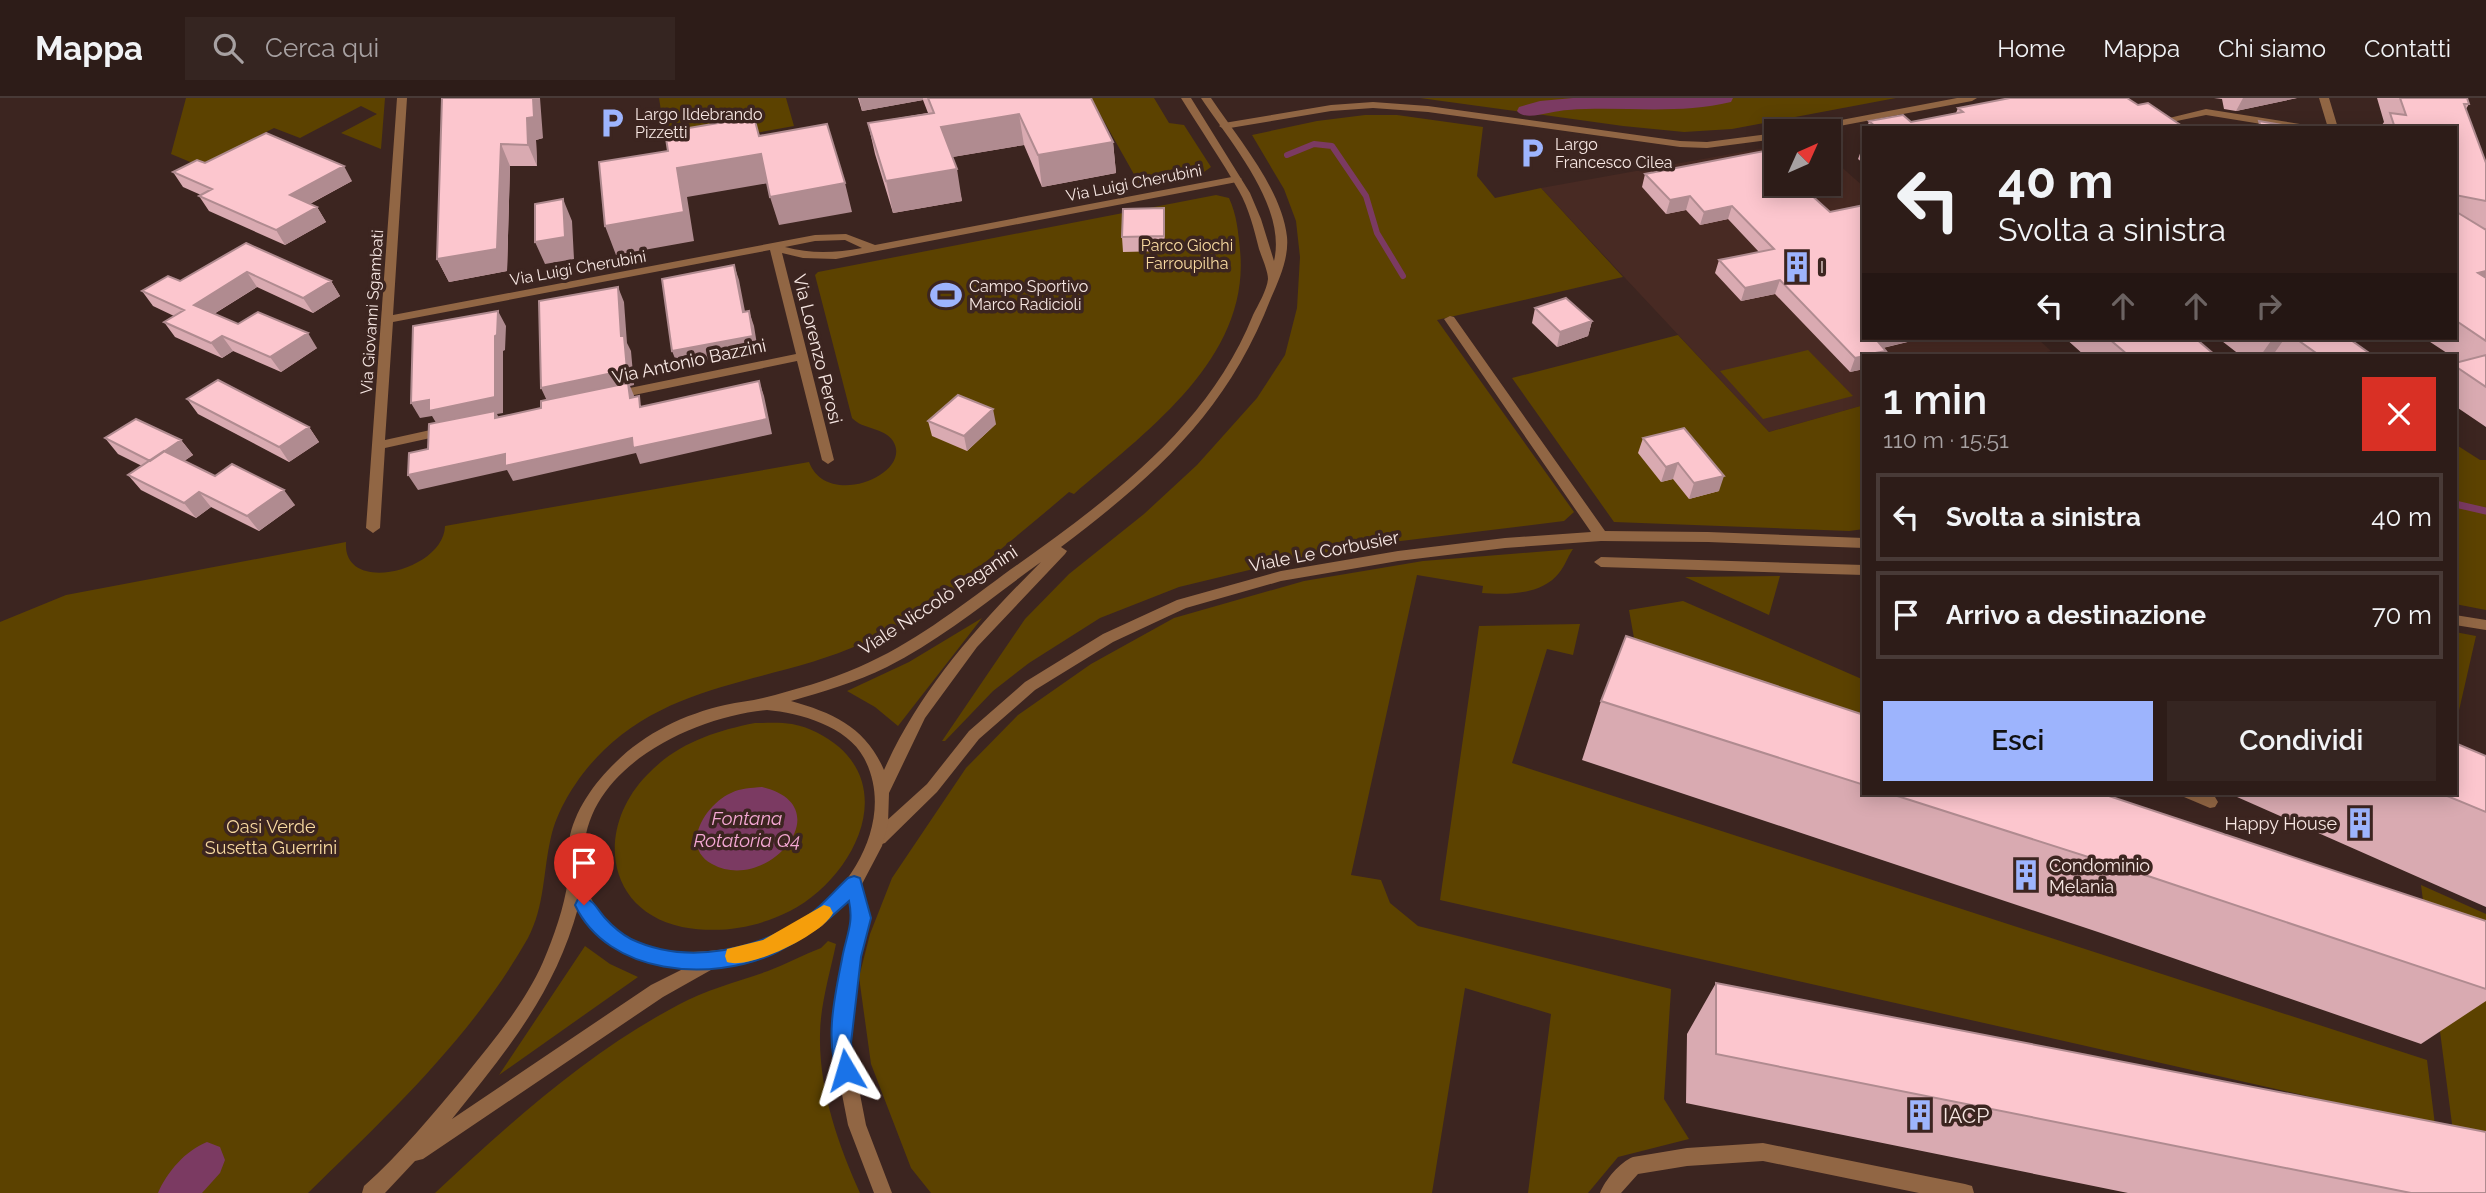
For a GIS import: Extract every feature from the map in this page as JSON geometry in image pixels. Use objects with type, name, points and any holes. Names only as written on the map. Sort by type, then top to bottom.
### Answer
[{"type":"street","name":"Via Giovanni Sgambati","points":[[373,528],[402,98]]},
{"type":"street","points":[[1186,98],[1237,179],[1256,219],[1273,279]]},
{"type":"street","name":"Viale Niccolò Paganini","points":[[757,705],[834,682],[873,666],[942,625],[1089,520],[1149,471],[1188,431],[1222,387],[1258,326],[1281,256],[1282,236],[1262,186],[1206,98]]},
{"type":"street","points":[[1841,123],[1972,98]]},
{"type":"street","points":[[2324,98],[2332,126]]},
{"type":"street","points":[[1224,126],[1354,105],[1402,106],[1649,141],[1707,145],[1764,138]]},
{"type":"street","points":[[2150,113],[2169,126]]},
{"type":"street","points":[[2162,121],[2207,113],[2293,126]]},
{"type":"street","name":"Via Luigi Cherubini","points":[[775,247],[817,256],[836,256],[1237,179]]},
{"type":"street","name":"Via Luigi Cherubini","points":[[387,320],[798,241],[846,237],[872,248]]},
{"type":"street","name":"Via Lorenzo Perosi","points":[[775,247],[828,460]]},
{"type":"street","points":[[1450,319],[1601,537]]},
{"type":"street","name":"Via Antonio Bazzini","points":[[600,398],[802,356]]},
{"type":"street","points":[[379,445],[452,429]]},
{"type":"street","name":"Viale Niccolò Paganini","points":[[883,790],[907,735],[946,677],[985,629],[1089,520]]},
{"type":"street","name":"Viale Le Corbusier","points":[[879,838],[932,788],[974,735],[1030,686],[1108,638],[1182,604],[1281,576],[1398,556],[1505,544],[1601,537],[1708,537],[1862,543]]},
{"type":"street","points":[[1601,562],[1862,570]]},
{"type":"street","points":[[2457,620],[2486,625]]},
{"type":"street","points":[[371,1193],[405,1162],[495,1053],[539,987],[566,922],[576,880],[578,839],[594,798],[625,761],[664,732],[710,713],[757,705],[803,710],[841,726],[869,754],[883,790],[879,838],[854,884],[816,920],[767,948],[713,961],[679,961],[658,957],[621,943],[599,926],[584,905],[576,880]]},
{"type":"street","points":[[2194,795],[2210,802]]},
{"type":"street","points":[[854,884],[862,918],[852,957],[841,1043],[857,1125],[883,1193]]},
{"type":"street","points":[[405,1162],[657,991],[713,961]]},
{"type":"street","points":[[1609,1193],[1633,1167],[1687,1157],[1763,1152],[1965,1193]]},
{"type":"shaded area","points":[[1764,148],[1764,196],[1841,196],[1841,167],[1862,185],[1862,340],[2039,340],[2051,351],[2040,354],[1862,354],[1862,406],[1769,432],[1541,188]]},
{"type":"green space","points":[[186,98],[385,98],[381,149],[341,133],[377,114],[361,106],[300,138],[274,128],[200,166],[171,154]]},
{"type":"green space","points":[[659,98],[786,98],[794,126],[667,149]]},
{"type":"green space","points":[[1091,98],[1154,98],[1169,123],[1184,125],[1211,167],[1204,172],[1140,185]]},
{"type":"green space","points":[[1420,98],[1896,98],[1785,119],[1764,119],[1764,123],[1732,129],[1684,132]]},
{"type":"green space","points":[[1365,115],[1397,115],[1483,127],[1477,176],[1495,198],[1541,188],[1623,277],[1437,320],[1574,512],[1564,521],[1368,545],[1290,560],[1179,587],[1100,618],[1029,663],[993,691],[945,741],[942,741],[1025,619],[1069,574],[1144,514],[1197,465],[1257,398],[1285,355],[1297,308],[1300,257],[1296,221],[1284,189],[1252,135],[1317,121]]},
{"type":"green space","name":"Oasi Verde Susetta Guerrini","points":[[1216,195],[1229,198],[1235,217],[1240,250],[1239,289],[1229,325],[1211,358],[1188,389],[1132,445],[1074,494],[1069,492],[928,609],[872,639],[830,656],[695,695],[663,709],[633,727],[604,750],[579,779],[559,813],[548,850],[538,914],[528,938],[506,974],[455,1042],[427,1073],[308,1193],[0,1193],[0,622],[66,595],[346,542],[349,559],[360,569],[375,573],[394,571],[429,555],[440,542],[445,526],[809,462],[819,476],[833,484],[866,482],[891,465],[896,453],[889,436],[852,418],[815,275],[818,272]]},
{"type":"green space","points":[[1678,335],[1769,432],[1862,406],[1862,529],[1849,531],[1614,522],[1512,378]]},
{"type":"green space","points":[[1808,350],[1853,396],[1763,419],[1720,371]]},
{"type":"green space","points":[[2457,445],[2480,460],[2486,460],[2486,610],[2457,604]]},
{"type":"green space","points":[[1573,549],[1552,580],[1534,590],[1524,592],[1482,593],[1483,586],[1417,575],[1351,875],[1381,880],[1390,903],[1418,926],[1671,989],[1664,1099],[1689,1139],[1618,1157],[1588,1193],[1528,1193],[1551,1014],[1465,988],[1432,1193],[931,1193],[911,1168],[871,1064],[859,977],[870,934],[892,878],[966,768],[1018,715],[1091,664],[1174,618],[1304,581],[1423,561]]},
{"type":"green space","points":[[1780,576],[1769,615],[1685,577]]},
{"type":"green space","points":[[1683,601],[1862,679],[1862,768],[1644,694],[1629,610]]},
{"type":"green space","points":[[982,618],[898,726],[875,707],[847,691],[909,662]]},
{"type":"green space","points":[[1580,624],[1573,655],[1547,649],[1512,763],[2427,1060],[2435,1125],[1440,900],[1479,626]]},
{"type":"green space","points":[[2457,632],[2476,636],[2457,719]]},
{"type":"green space","points":[[755,723],[798,725],[817,732],[839,747],[856,768],[864,790],[864,814],[858,837],[846,860],[830,880],[811,898],[777,917],[738,928],[710,930],[682,927],[656,918],[636,903],[623,885],[616,864],[615,841],[620,818],[631,796],[658,764],[683,747],[725,730]]},
{"type":"green space","points":[[2421,885],[2486,914],[2486,1155],[2455,1147]]},
{"type":"green space","points":[[828,941],[836,944],[820,1024],[823,1076],[837,1136],[860,1193],[435,1193],[551,1091],[612,1045],[689,999],[775,968],[821,948]]},
{"type":"green space","points":[[585,946],[610,964],[638,977],[499,1075]]},
{"type":"water","name":"Fontana Rotatoria Q4","points":[[762,787],[785,797],[796,811],[796,828],[788,844],[773,858],[754,868],[733,870],[712,864],[702,856],[698,847],[697,837],[705,816],[722,798],[731,793]]},
{"type":"building","points":[[442,98],[533,98],[534,117],[527,118],[528,145],[501,144],[497,249],[437,259]]},
{"type":"building","points":[[928,98],[1091,98],[1113,142],[1038,155],[1019,114],[941,127],[957,169],[886,181],[868,123],[934,113]]},
{"type":"building","points":[[2010,98],[2127,98],[2138,105],[2148,103],[2182,126],[1875,126],[1869,121],[1903,115],[1911,122],[1963,112],[1958,108]]},
{"type":"building","points":[[2400,98],[2467,98],[2469,104],[2464,104],[2486,163],[2486,201],[2457,195],[2457,126],[2394,126],[2390,113],[2406,115]]},
{"type":"building","points":[[754,117],[759,136],[827,124],[845,183],[770,197],[761,154],[677,168],[684,212],[605,226],[599,162],[668,151],[665,132]]},
{"type":"building","points":[[2259,121],[2288,126],[2260,126]]},
{"type":"building","points":[[266,133],[344,166],[290,195],[317,207],[276,230],[199,196],[212,189],[173,172],[197,160],[205,163]]},
{"type":"building","name":"I","points":[[1764,151],[1764,196],[1812,196],[1830,212],[1862,205],[1862,340],[1877,340],[1886,351],[1862,354],[1862,356],[1855,358],[1780,280],[1745,288],[1719,260],[1774,249],[1732,206],[1704,212],[1690,196],[1670,200],[1645,174]]},
{"type":"building","points":[[563,199],[565,237],[535,242],[535,204]]},
{"type":"building","points":[[1164,208],[1164,236],[1122,237],[1123,209]]},
{"type":"building","points":[[2457,212],[2486,230],[2486,271],[2478,273],[2486,278],[2486,341],[2457,321]]},
{"type":"building","points":[[246,243],[331,281],[303,298],[247,272],[194,305],[238,324],[258,312],[308,333],[270,357],[222,336],[211,343],[164,322],[184,310],[142,291],[168,276],[180,281]]},
{"type":"building","points":[[734,265],[743,312],[749,311],[753,336],[672,351],[662,279]]},
{"type":"building","points":[[618,287],[621,336],[624,336],[627,370],[541,388],[539,301]]},
{"type":"building","points":[[1566,298],[1592,321],[1560,332],[1535,308]]},
{"type":"building","points":[[498,311],[495,336],[495,397],[429,411],[429,400],[411,403],[413,326]]},
{"type":"building","points":[[2110,340],[2197,340],[2214,354],[2127,354]]},
{"type":"building","points":[[2298,340],[2351,340],[2371,354],[2318,354]]},
{"type":"building","points":[[2486,355],[2486,387],[2457,367],[2457,362]]},
{"type":"building","points":[[218,380],[309,427],[279,447],[187,399]]},
{"type":"building","points":[[759,381],[767,419],[633,448],[632,438],[505,466],[505,454],[408,475],[409,453],[428,449],[429,424],[495,411],[495,418],[541,408],[541,401],[628,383],[630,398],[639,396],[640,407]]},
{"type":"building","points":[[958,395],[993,409],[964,436],[928,421]]},
{"type":"building","points":[[136,419],[181,440],[150,461],[105,438]]},
{"type":"building","points":[[1684,428],[1724,476],[1694,483],[1678,463],[1666,467],[1643,438]]},
{"type":"building","points":[[164,451],[215,476],[232,464],[284,490],[247,516],[199,492],[184,503],[128,475]]},
{"type":"building","points":[[1626,636],[1862,714],[1862,784],[1601,701]]},
{"type":"building","points":[[2457,744],[2486,756],[2486,812],[2445,795],[2457,795]]},
{"type":"building","points":[[1894,795],[2106,795],[2486,921],[2486,989]]},
{"type":"building","points":[[1716,983],[2486,1132],[2486,1193],[2411,1193],[1716,1054]]},
{"type":"waterway","points":[[1526,111],[1559,104],[1697,104],[1724,98]]},
{"type":"waterway","points":[[1287,155],[1314,144],[1332,146],[1366,196],[1377,233],[1403,276]]},
{"type":"waterway","points":[[2457,504],[2486,511]]},
{"type":"waterway","points":[[177,1193],[207,1160]]},
{"type":"slow traffic","points":[[734,956],[767,948],[824,913]]},
{"type":"place","name":"Largo Ildebrando Pizzetti","points":[[612,123]]},
{"type":"place","name":"Largo Francesco Cilea","points":[[1532,153]]},
{"type":"place","name":"I","points":[[1797,267]]},
{"type":"place","name":"Campo Sportivo Marco Radicioli","points":[[946,295]]},
{"type":"place","name":"Happy House","points":[[2360,823]]},
{"type":"place","name":"Condominio Melania","points":[[2026,875]]},
{"type":"place","name":"IACP","points":[[1920,1115]]},
{"type":"route","points":[[584,905],[599,926],[621,943],[648,955],[679,961],[713,961],[767,948],[816,920],[854,884],[862,918],[852,957],[841,1043],[846,1070]]},
{"type":"park label","name":"Parco Giochi Farroupilha","points":[[1187,254]]}]
